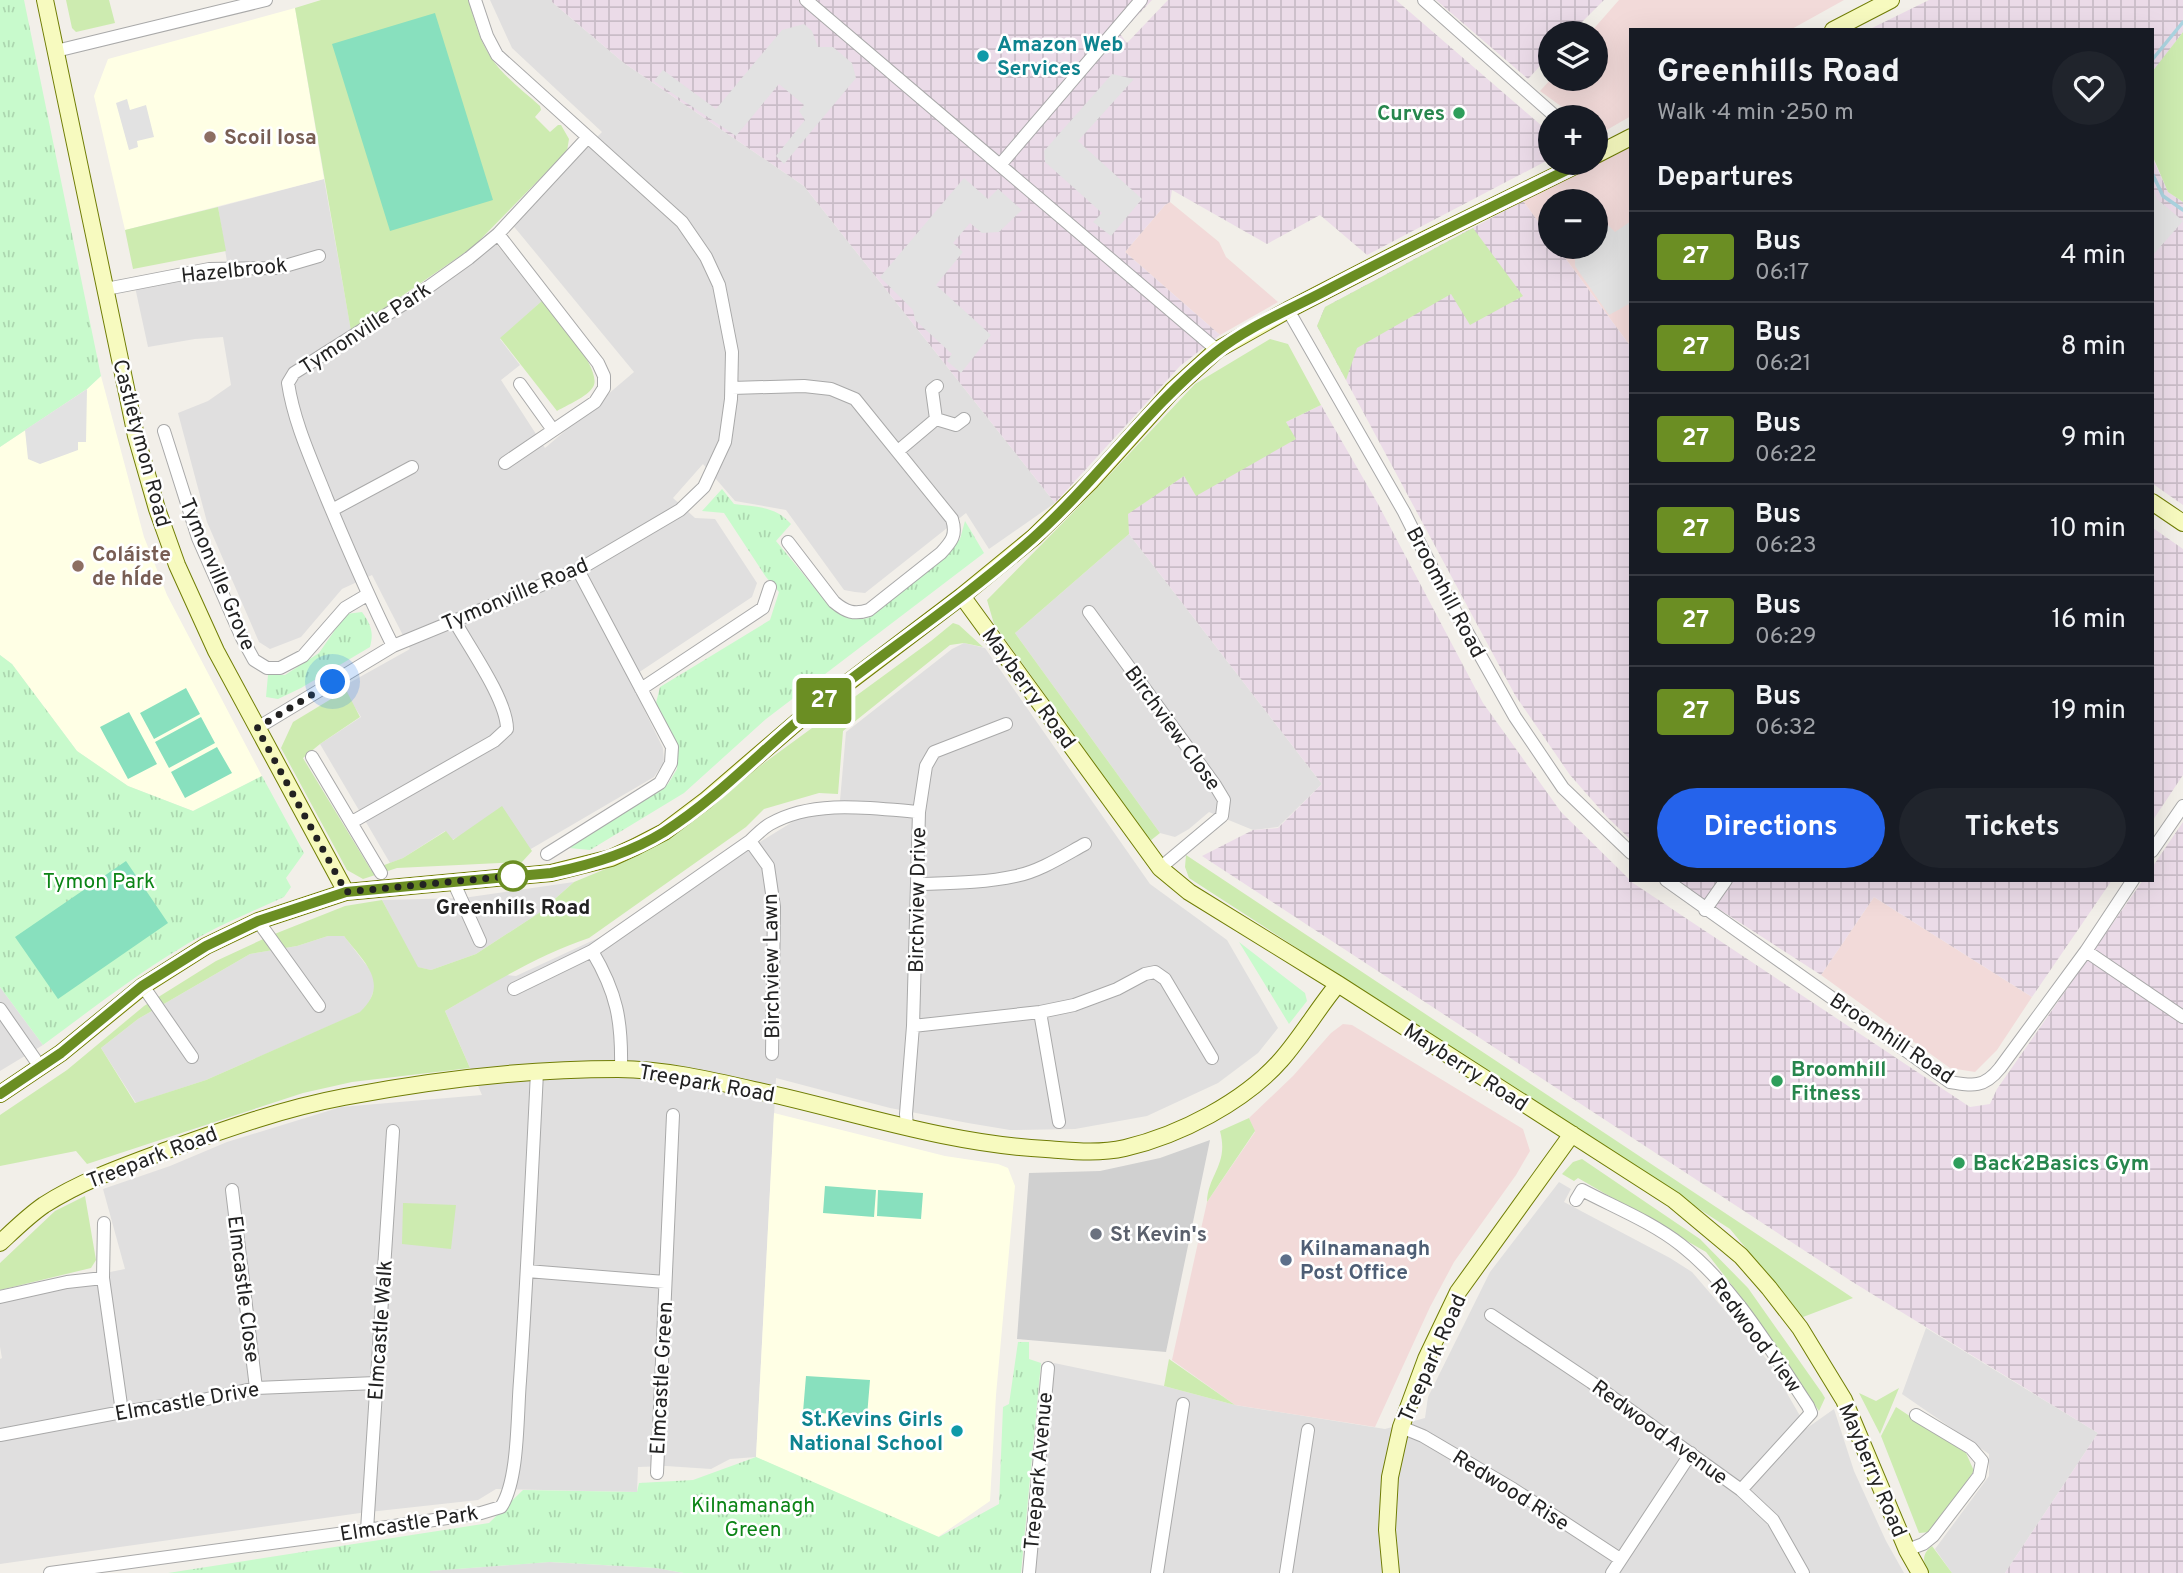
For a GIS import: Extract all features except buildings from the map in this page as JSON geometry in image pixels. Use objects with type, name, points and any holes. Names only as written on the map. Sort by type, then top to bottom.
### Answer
[{"type":"street","name":"Castletymon Road","points":[[45,0],[136,436],[165,531],[177,565],[216,652],[346,892]]},
{"type":"street","points":[[56,51],[266,0]]},
{"type":"street","name":"Tymonville Road","points":[[257,728],[393,646],[578,570],[680,510],[704,487],[725,442],[732,388],[732,352],[719,285],[706,257],[682,222],[497,55],[487,36],[475,0]]},
{"type":"street","points":[[806,0],[1217,350]]},
{"type":"street","points":[[1000,165],[1141,0]]},
{"type":"street","points":[[1424,0],[1542,105]]},
{"type":"street","points":[[1837,28],[1891,0]]},
{"type":"street","name":"Tymonville Park","points":[[393,646],[367,595],[308,452],[291,403],[288,383],[294,373],[413,298],[469,258],[498,234],[588,137]]},
{"type":"street","points":[[1608,149],[1629,138]]},
{"type":"street","points":[[0,1094],[41,1068],[142,986],[206,946],[258,921],[346,892],[551,873],[580,867],[611,858],[664,832],[705,801],[804,716],[962,596],[1034,537],[1088,484],[1172,391],[1217,350],[1288,310],[1557,175]]},
{"type":"street","points":[[498,234],[551,300],[598,363],[604,376],[604,388],[595,402],[505,463]]},
{"type":"street","name":"Hazelbrook","points":[[106,289],[209,269],[278,268],[319,256]]},
{"type":"street","name":"Broomhill Road","points":[[1288,310],[1404,512],[1441,586],[1515,717],[1563,788],[1629,851]]},
{"type":"street","points":[[520,384],[553,430]]},
{"type":"street","points":[[732,388],[804,386],[831,389],[855,399],[952,519],[956,531],[952,542],[941,553],[869,610],[856,614],[843,610],[834,602],[788,542]]},
{"type":"street","points":[[936,419],[932,390],[937,386]]},
{"type":"street","points":[[898,451],[936,419]]},
{"type":"street","points":[[936,419],[956,425],[964,419]]},
{"type":"street","name":"Tymonville Grove","points":[[164,431],[198,538],[254,660],[267,668],[280,668],[303,656],[345,608],[367,595]]},
{"type":"street","points":[[332,510],[412,467]]},
{"type":"street","points":[[2154,503],[2183,523]]},
{"type":"street","points":[[547,854],[660,783],[671,763],[672,747],[578,570]]},
{"type":"street","points":[[641,689],[763,608],[770,587]]},
{"type":"street","name":"Mayberry Road","points":[[962,596],[1160,868],[1189,892],[1338,984],[1674,1200],[1741,1255],[1800,1328],[1844,1400],[1920,1573]]},
{"type":"street","name":"Birchview Close","points":[[1089,612],[1224,800],[1222,816],[1160,868]]},
{"type":"street","points":[[352,822],[494,741],[507,729],[507,718],[496,692],[454,620]]},
{"type":"street","name":"Birchview Drive","points":[[907,1127],[913,1026],[919,812],[926,766],[934,752],[1006,724]]},
{"type":"street","points":[[312,757],[381,873]]},
{"type":"street","points":[[2154,848],[2183,806]]},
{"type":"street","points":[[514,989],[592,951],[750,841],[767,825],[785,816],[820,808],[919,812]]},
{"type":"street","name":"Birchview Lawn","points":[[750,841],[768,866],[774,907],[772,1054]]},
{"type":"street","points":[[918,884],[961,883],[1017,876],[1048,864],[1085,844]]},
{"type":"street","points":[[453,881],[480,941]]},
{"type":"street","name":"Broomhill Road","points":[[1669,882],[1950,1082],[1973,1086],[1992,1077],[2086,951],[2132,882]]},
{"type":"street","points":[[1706,910],[1725,882]]},
{"type":"street","points":[[258,921],[318,1006]]},
{"type":"street","points":[[592,951],[607,976],[616,1002],[622,1031],[621,1069]]},
{"type":"street","points":[[2086,951],[2183,1017]]},
{"type":"street","points":[[913,1026],[1040,1012],[1074,1005],[1155,972],[1165,979],[1212,1058]]},
{"type":"street","name":"Treepark Road","points":[[0,1243],[41,1207],[85,1181],[225,1129],[342,1097],[537,1072],[621,1069],[666,1073],[756,1090],[907,1127],[1019,1148],[1085,1153],[1126,1147],[1207,1117],[1243,1094],[1280,1061],[1338,984]]},
{"type":"street","points":[[142,986],[192,1057]]},
{"type":"street","points":[[0,1009],[41,1068]]},
{"type":"street","points":[[1040,1012],[1059,1122]]},
{"type":"street","name":"Elmcastle Park","points":[[50,1573],[367,1530],[481,1513],[501,1507],[509,1495],[515,1446],[537,1072]]},
{"type":"street","name":"Elmcastle Green","points":[[657,1473],[673,1115]]},
{"type":"street","name":"Elmcastle Walk","points":[[367,1530],[393,1131]]},
{"type":"street","name":"Treepark Road","points":[[1391,1573],[1387,1530],[1390,1477],[1401,1427],[1426,1359],[1458,1292],[1572,1134]]},
{"type":"street","name":"Elmcastle Close","points":[[232,1190],[256,1388]]},
{"type":"street","name":"Redwood View","points":[[1576,1200],[1581,1190],[1659,1230],[1680,1244],[1720,1282],[1742,1309],[1808,1406],[1811,1413],[1741,1490]]},
{"type":"street","points":[[104,1223],[103,1278],[122,1412]]},
{"type":"street","name":"Elmcastle Green","points":[[527,1271],[666,1282]]},
{"type":"street","points":[[0,1297],[67,1282],[103,1278]]},
{"type":"street","name":"Redwood Avenue","points":[[1492,1315],[1741,1490],[1773,1520],[1803,1573]]},
{"type":"street","name":"Treepark Avenue","points":[[1029,1573],[1048,1368]]},
{"type":"street","name":"Elmcastle Drive","points":[[0,1435],[198,1401],[256,1388],[376,1383]]},
{"type":"street","points":[[1157,1573],[1183,1404]]},
{"type":"street","points":[[1908,1550],[1933,1536],[1979,1476],[1982,1461],[1971,1448],[1916,1415]]},
{"type":"street","name":"Redwood Rise","points":[[1401,1427],[1423,1436],[1513,1489],[1619,1559]]},
{"type":"street","points":[[1286,1573],[1308,1430]]},
{"type":"street","points":[[1612,1573],[1691,1453]]},
{"type":"shaded area","points":[[490,0],[552,0],[624,63],[804,186],[1055,503],[989,549],[966,513],[865,593],[855,592],[844,590],[786,510],[735,501],[703,464],[673,498],[695,518],[715,519],[757,583],[752,597],[629,679],[663,748],[664,762],[654,777],[524,853],[500,814],[452,840],[445,831],[403,858],[390,863],[320,744],[361,717],[342,687],[410,649],[372,575],[342,589],[301,637],[270,649],[259,642],[207,522],[178,413],[208,401],[231,385],[223,337],[148,347],[135,287],[229,274],[218,207],[324,179],[351,330],[461,270],[492,239],[543,300],[500,339],[520,365],[501,380],[545,448],[634,372],[511,223],[602,132],[512,48]]},
{"type":"shaded area","points":[[1152,0],[1120,34],[1127,43],[1168,0],[1396,0],[1538,123],[1538,165],[1367,255],[1320,215],[1267,244],[1172,190],[1170,202],[1125,252],[1220,335],[1180,366],[1055,503],[804,186],[624,63],[552,2]]},
{"type":"shaded area","points":[[1436,0],[1604,0],[1583,21],[1538,21],[1538,68],[1528,79]]},
{"type":"shaded area","points":[[1619,0],[1844,0],[1794,28],[1629,28],[1629,117],[1608,129],[1608,105],[1559,105],[1540,91],[1608,91],[1608,21],[1601,21]]},
{"type":"shaded area","points":[[1929,0],[2183,0],[2183,32],[2154,71],[2154,28],[1872,28]]},
{"type":"shaded area","name":"Scoil Iosa","points":[[295,8],[324,179],[125,230],[94,96],[108,59]]},
{"type":"shaded area","points":[[804,24],[812,31],[818,47],[833,47],[852,63],[856,78],[784,164],[776,156],[805,120],[799,111],[804,105],[779,84],[736,136],[654,81],[663,70],[716,109],[782,30]]},
{"type":"shaded area","points":[[1112,74],[1134,79],[1078,141],[1142,199],[1111,236],[1093,222],[1102,213],[1045,162],[1044,151]]},
{"type":"shaded area","points":[[127,99],[130,110],[146,105],[154,137],[137,141],[138,147],[129,150],[116,103]]},
{"type":"shaded area","points":[[1629,147],[1629,344],[1566,259],[1608,259],[1608,189],[1547,189],[1574,175],[1608,175],[1608,158]]},
{"type":"shaded area","points":[[2154,161],[2168,192],[2183,202],[2183,505],[2154,485]]},
{"type":"shaded area","points":[[964,178],[988,199],[998,189],[1022,210],[999,232],[982,233],[970,223],[953,243],[963,252],[936,285],[991,335],[961,373],[947,361],[952,354],[915,320],[913,310],[880,277]]},
{"type":"shaded area","points":[[2154,191],[2157,199],[2183,221],[2154,254]]},
{"type":"shaded area","points":[[1538,193],[1538,222],[1523,201]]},
{"type":"shaded area","points":[[1523,201],[1538,222],[1538,259],[1566,259],[1629,344],[1629,838],[1570,775],[1515,695],[1317,326],[1325,307]]},
{"type":"shaded area","points":[[1170,202],[1219,242],[1226,257],[1278,302],[1220,335],[1125,252]]},
{"type":"shaded area","points":[[1629,222],[1629,304],[1609,315],[1575,266],[1575,259],[1608,259],[1608,225],[1615,232]]},
{"type":"shaded area","name":"Coláiste de hÍde","points":[[101,376],[144,537],[167,595],[262,776],[193,811],[128,786],[77,751],[12,664],[0,655],[0,447],[87,389]]},
{"type":"shaded area","points":[[87,389],[86,442],[78,442],[78,450],[40,464],[28,459],[25,430]]},
{"type":"shaded area","points":[[1321,405],[1378,504],[1483,703],[1561,812],[1629,882],[1970,1107],[1990,1104],[1997,1089],[2142,882],[2154,882],[2154,865],[2183,822],[2183,1573],[2005,1573],[2098,1433],[1851,1281],[1202,856],[1253,830],[1278,828],[1322,784],[1129,534],[1127,514],[1184,476],[1196,495],[1295,439],[1286,422]]},
{"type":"shaded area","points":[[2154,529],[2183,549],[2183,775],[2154,818]]},
{"type":"shaded area","points":[[1129,534],[1322,784],[1278,827],[1253,830],[1209,812],[1175,837],[1160,833],[1015,633]]},
{"type":"shaded area","points":[[964,643],[985,648],[1150,884],[1227,940],[1278,1028],[1258,1053],[1218,1083],[1147,1116],[1075,1129],[1010,1130],[968,1123],[890,1108],[776,1078],[756,1457],[730,1459],[711,1469],[638,1467],[637,1492],[496,1489],[478,1500],[360,1513],[0,1564],[0,1294],[125,1269],[103,1189],[170,1166],[227,1142],[341,1107],[482,1095],[445,1011],[506,975],[516,976],[624,926],[807,813],[839,812],[846,732],[952,649]]},
{"type":"shaded area","points":[[574,882],[539,913],[476,954],[431,970],[417,967],[382,900],[463,898]]},
{"type":"shaded area","points":[[1677,882],[2111,882],[2032,997],[1874,897],[1821,975]]},
{"type":"shaded area","points":[[1874,897],[2032,997],[1997,1050],[1975,1072],[1950,1068],[1821,975]]},
{"type":"shaded area","points":[[328,936],[344,936],[374,975],[375,987],[369,1003],[361,1012],[206,1080],[136,1103],[101,1048],[138,1019],[250,954],[297,946]]},
{"type":"shaded area","points":[[0,987],[43,1045],[0,1071]]},
{"type":"shaded area","points":[[1343,1024],[1352,1025],[1523,1129],[1530,1151],[1454,1262],[1430,1307],[1375,1427],[1235,1405],[1172,1360],[1207,1202],[1255,1132],[1249,1118],[1293,1076],[1331,1033]]},
{"type":"shaded area","points":[[774,1113],[945,1156],[998,1164],[1008,1168],[1015,1186],[996,1395],[990,1501],[938,1537],[756,1457]]},
{"type":"shaded area","points":[[1210,1140],[1166,1352],[1017,1339],[1029,1173],[1100,1171],[1160,1158]]},
{"type":"shaded area","points":[[1559,1182],[1571,1189],[1564,1202],[1692,1272],[1769,1362],[1807,1428],[1834,1409],[1854,1471],[1904,1573],[1030,1573],[1054,1363],[1164,1386],[1235,1405],[1385,1429],[1425,1418],[1428,1397],[1490,1272]]},
{"type":"shaded area","points":[[1926,1328],[2098,1433],[2005,1573],[1952,1573],[1935,1549],[1989,1476],[1989,1454],[1902,1394]]},
{"type":"shaded area","points":[[549,1562],[656,1568],[684,1573],[430,1573]]},
{"type":"green space","points":[[0,0],[24,0],[101,376],[87,389],[0,447]]},
{"type":"green space","points":[[66,0],[109,0],[115,23],[76,32],[72,28]]},
{"type":"green space","points":[[321,0],[469,0],[480,36],[495,63],[540,106],[541,110],[535,117],[550,132],[561,125],[569,139],[567,151],[473,247],[351,331],[295,8]]},
{"type":"green space","points":[[435,13],[493,200],[390,231],[332,44]]},
{"type":"green space","points":[[2183,32],[2183,202],[2168,192],[2154,159],[2154,69]]},
{"type":"green space","points":[[218,207],[226,251],[133,269],[125,230]]},
{"type":"green space","points":[[1473,228],[1523,296],[1470,325],[1451,294],[1357,348],[1346,380],[1317,326],[1325,307]]},
{"type":"green space","points":[[543,300],[585,356],[594,379],[593,387],[586,394],[557,411],[500,338]]},
{"type":"green space","points":[[1270,339],[1288,344],[1321,405],[1286,422],[1296,439],[1196,496],[1184,476],[1128,514],[1129,534],[1015,633],[1160,833],[1150,841],[994,624],[987,600],[1195,384]]},
{"type":"green space","points":[[722,489],[734,504],[772,511],[791,524],[776,541],[832,609],[849,617],[868,618],[949,552],[960,539],[965,521],[984,553],[766,719],[684,793],[590,850],[569,848],[668,784],[677,769],[678,748],[656,703],[660,687],[770,620],[779,592],[724,513],[702,511]]},
{"type":"green space","points":[[362,612],[371,629],[370,647],[301,688],[278,699],[266,697],[268,675],[285,675],[319,653],[346,614]]},
{"type":"green space","points":[[953,623],[959,625],[983,647],[964,643],[950,645],[843,731],[838,794],[819,793],[764,809],[746,827],[589,938],[533,961],[445,1011],[470,1068],[352,1082],[303,1093],[87,1164],[76,1151],[0,1166],[0,1115],[67,1070],[144,1006],[216,961],[345,906],[382,900],[418,967],[431,970],[476,954],[539,913],[574,882],[637,856]],"holes":[[[328,936],[344,936],[366,963],[374,982],[369,1001],[360,1012],[206,1080],[135,1103],[101,1048],[138,1019],[250,954],[297,946]]]},
{"type":"green space","name":"Tymon Park","points":[[0,655],[12,664],[77,751],[128,786],[193,811],[262,776],[304,853],[286,878],[291,887],[284,897],[192,941],[127,983],[43,1045],[0,987]]},
{"type":"green space","points":[[186,688],[200,714],[154,739],[140,713]]},
{"type":"green space","points":[[346,690],[360,717],[303,758],[371,870],[403,858],[446,831],[453,840],[502,806],[532,851],[522,862],[397,868],[363,879],[347,870],[281,748],[293,722]]},
{"type":"green space","points":[[129,712],[157,764],[128,779],[100,727]]},
{"type":"green space","points":[[201,717],[215,743],[169,768],[155,742]]},
{"type":"green space","points":[[217,747],[232,773],[185,798],[171,772]]},
{"type":"green space","points":[[1186,855],[1853,1298],[1803,1317],[1730,1229],[1189,878],[1185,867]]},
{"type":"green space","points":[[126,861],[168,923],[58,999],[15,937]]},
{"type":"green space","points":[[1239,942],[1305,993],[1307,1001],[1289,1024]]},
{"type":"green space","points":[[1249,1118],[1255,1131],[1207,1202],[1222,1153],[1220,1131]]},
{"type":"green space","points":[[1582,1159],[1700,1239],[1748,1288],[1825,1398],[1819,1411],[1748,1306],[1706,1252],[1578,1178],[1574,1181],[1562,1174],[1573,1162]]},
{"type":"green space","points":[[825,1186],[876,1190],[874,1217],[823,1213]]},
{"type":"green space","points":[[878,1190],[923,1193],[921,1219],[877,1216]]},
{"type":"green space","points":[[85,1196],[96,1260],[91,1268],[0,1290],[0,1263],[55,1211]]},
{"type":"green space","points":[[403,1203],[456,1205],[451,1249],[402,1244]]},
{"type":"green space","name":"Kilnamanagh Green","points":[[1018,1342],[1029,1342],[1029,1359],[1041,1363],[1021,1573],[684,1573],[656,1568],[550,1562],[430,1573],[168,1573],[489,1523],[523,1490],[637,1492],[639,1483],[693,1480],[756,1457],[939,1537],[999,1504],[1003,1407],[1009,1404]]},
{"type":"green space","points":[[1169,1359],[1235,1405],[1164,1386]]},
{"type":"green space","points":[[806,1376],[870,1380],[867,1416],[803,1412]]},
{"type":"green space","points":[[1899,1388],[1880,1434],[1859,1393],[1876,1401]]},
{"type":"green space","points":[[1896,1407],[1966,1453],[1974,1471],[1930,1532],[1919,1533],[1881,1436]]},
{"type":"green space","points":[[1932,1546],[1952,1573],[1929,1573],[1924,1558]]},
{"type":"waterway","points":[[2154,58],[2183,22]]},
{"type":"waterway","points":[[2154,177],[2163,196],[2183,210]]},
{"type":"bus line","name":"27","points":[[0,1094],[61,1053],[142,986],[206,946],[258,921],[346,892],[551,873],[580,867],[611,858],[664,832],[705,801],[804,716],[962,596],[1034,537],[1088,484],[1172,391],[1217,350],[1359,273],[1557,175]]},
{"type":"place","name":"Amazon Web Services","points":[[983,56]]},
{"type":"place","name":"Curves","points":[[1459,113]]},
{"type":"place","name":"Scoil Iosa","points":[[210,137]]},
{"type":"place","name":"Coláiste de hÍde","points":[[78,566]]},
{"type":"place","name":"Greenhills Road","points":[[513,876]]},
{"type":"place","name":"Broomhill Fitness","points":[[1777,1081]]},
{"type":"place","name":"Back2Basics Gym","points":[[1959,1163]]},
{"type":"place","name":"St Kevin's","points":[[1096,1234]]},
{"type":"place","name":"Kilnamanagh Post Office","points":[[1286,1260]]},
{"type":"place","name":"St.Kevins Girls National School","points":[[957,1431]]},
{"type":"route","points":[[333,682],[257,728],[346,892],[521,875],[513,876]]}]
